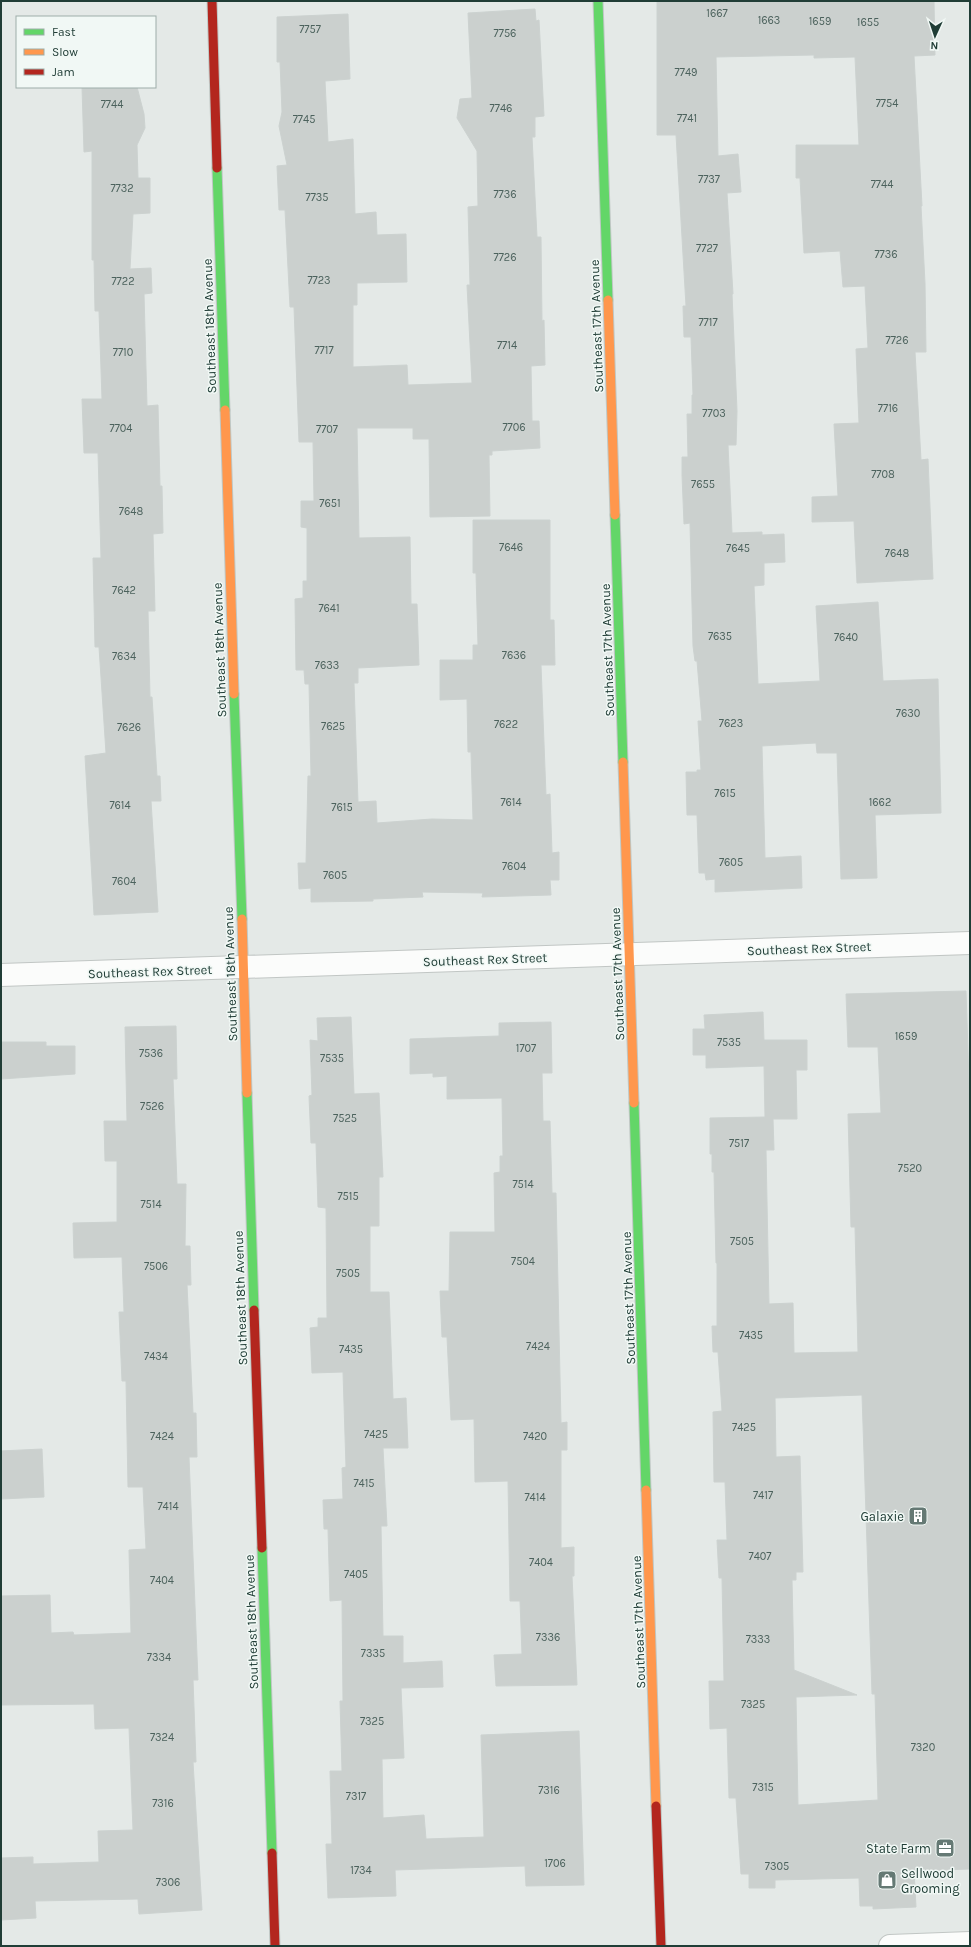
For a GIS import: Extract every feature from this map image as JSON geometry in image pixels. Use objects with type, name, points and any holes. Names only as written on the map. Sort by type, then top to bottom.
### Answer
[{"type":"street","name":"Southeast 18th Avenue","points":[[212,1],[242,968],[275,1946]]},
{"type":"street","name":"Southeast 17th Avenue","points":[[598,1],[661,1946]]},
{"type":"street","name":"Southeast Rex Street","points":[[1,975],[970,943]]},
{"type":"street","points":[[890,1946],[970,1943]]},
{"type":"building","points":[[657,1],[934,1],[935,55],[914,56],[922,206],[926,352],[915,352],[921,460],[928,459],[933,579],[857,583],[854,521],[812,522],[812,497],[838,496],[834,424],[859,423],[856,349],[868,348],[865,286],[843,287],[840,251],[804,253],[800,178],[796,178],[796,145],[859,145],[855,57],[814,58],[814,55],[716,57],[718,156],[738,154],[741,192],[727,193],[733,294],[737,411],[736,445],[728,445],[732,533],[762,532],[762,535],[784,534],[785,562],[764,563],[764,585],[754,586],[758,684],[820,681],[816,606],[878,602],[883,681],[938,679],[941,813],[875,815],[877,878],[841,879],[837,753],[817,753],[816,743],[762,746],[765,858],[801,856],[802,888],[715,892],[715,879],[706,880],[705,873],[699,873],[697,815],[687,815],[686,772],[697,772],[697,770],[701,770],[698,721],[702,721],[697,661],[695,661],[693,646],[690,523],[684,524],[682,475],[682,457],[688,457],[687,414],[692,414],[693,395],[691,337],[684,337],[683,306],[686,306],[676,135],[657,135]]},
{"type":"building","points":[[535,9],[536,21],[539,20],[544,116],[535,117],[535,137],[532,137],[537,237],[541,237],[542,321],[544,320],[545,365],[531,366],[532,421],[539,421],[540,448],[492,451],[492,455],[489,455],[490,516],[430,517],[429,439],[413,439],[413,428],[357,428],[359,538],[410,537],[411,604],[417,604],[419,665],[358,668],[358,683],[354,683],[358,802],[376,801],[377,823],[432,819],[473,820],[471,752],[468,752],[467,699],[440,700],[440,660],[473,660],[473,645],[478,645],[476,573],[473,573],[473,520],[550,520],[550,620],[554,620],[555,665],[541,665],[546,795],[550,794],[552,853],[559,852],[559,880],[550,880],[551,895],[482,897],[483,893],[422,892],[423,897],[373,899],[373,901],[311,902],[311,888],[299,889],[298,863],[306,863],[308,776],[311,776],[309,684],[305,684],[304,670],[296,670],[295,599],[303,598],[303,581],[307,581],[307,528],[301,527],[301,501],[314,501],[313,442],[299,442],[294,307],[290,307],[285,210],[279,210],[277,166],[287,165],[279,126],[282,112],[280,62],[277,62],[277,17],[348,14],[350,79],[325,81],[328,142],[353,139],[355,214],[376,212],[377,235],[406,234],[407,282],[357,283],[357,305],[353,305],[353,367],[407,365],[408,385],[472,383],[467,285],[470,285],[468,207],[478,206],[477,151],[457,118],[460,99],[472,98],[468,13]]},
{"type":"building","points":[[82,88],[137,88],[144,114],[145,128],[137,145],[138,178],[150,178],[150,213],[133,214],[130,269],[151,268],[152,293],[144,294],[147,406],[158,405],[160,486],[162,486],[163,533],[153,534],[155,611],[148,611],[150,697],[152,697],[157,776],[160,776],[161,801],[151,801],[158,912],[94,915],[85,756],[106,753],[99,647],[95,647],[93,558],[101,558],[98,453],[84,453],[82,399],[102,399],[99,311],[95,311],[94,260],[92,260],[92,151],[84,152]]},
{"type":"building","points":[[966,991],[970,1110],[970,1869],[914,1871],[916,1907],[873,1909],[873,1906],[860,1906],[859,1878],[775,1880],[775,1888],[749,1888],[749,1874],[741,1874],[736,1798],[729,1798],[727,1728],[710,1729],[709,1681],[724,1681],[722,1578],[719,1578],[717,1540],[727,1540],[725,1482],[714,1482],[713,1412],[722,1411],[718,1352],[713,1352],[712,1326],[717,1326],[717,1263],[714,1172],[712,1172],[712,1154],[710,1154],[710,1118],[765,1117],[764,1066],[706,1068],[706,1055],[693,1055],[693,1029],[705,1029],[704,1015],[763,1012],[764,1040],[807,1040],[807,1070],[796,1070],[797,1119],[773,1119],[774,1150],[766,1150],[769,1304],[793,1303],[794,1353],[858,1352],[855,1227],[851,1227],[848,1114],[881,1113],[878,1047],[848,1047],[846,994]],"holes":[[[862,1395],[872,1694],[875,1694],[878,1800],[798,1805],[796,1697],[857,1695],[794,1670],[792,1580],[796,1580],[796,1572],[803,1572],[800,1456],[776,1457],[775,1398]]]},
{"type":"building","points":[[351,1017],[354,1094],[379,1093],[383,1177],[379,1177],[379,1226],[370,1226],[370,1292],[389,1292],[393,1399],[406,1398],[408,1448],[383,1448],[387,1526],[381,1526],[383,1636],[403,1636],[403,1663],[442,1661],[443,1687],[401,1688],[404,1758],[382,1759],[383,1818],[424,1815],[426,1839],[484,1837],[481,1735],[579,1731],[584,1885],[526,1886],[525,1866],[395,1870],[396,1896],[328,1898],[326,1844],[332,1844],[330,1771],[342,1771],[340,1701],[343,1701],[342,1600],[330,1601],[328,1529],[324,1529],[323,1500],[343,1499],[342,1468],[346,1467],[343,1372],[312,1373],[310,1328],[318,1327],[318,1318],[327,1318],[326,1208],[318,1207],[316,1143],[311,1143],[309,1096],[312,1095],[310,1040],[318,1041],[317,1018]]},
{"type":"building","points":[[551,1022],[552,1073],[542,1073],[543,1121],[550,1121],[552,1193],[556,1193],[561,1423],[567,1422],[567,1450],[561,1450],[561,1548],[574,1547],[574,1576],[572,1576],[577,1685],[496,1686],[494,1655],[522,1654],[520,1601],[510,1601],[508,1481],[475,1482],[474,1419],[451,1420],[447,1337],[442,1337],[440,1291],[449,1291],[450,1232],[495,1232],[494,1173],[500,1172],[500,1156],[503,1156],[502,1098],[447,1099],[447,1076],[433,1077],[433,1073],[410,1074],[410,1039],[499,1036],[499,1023]]},
{"type":"building","points":[[176,1026],[177,1079],[173,1079],[177,1184],[186,1184],[185,1246],[190,1246],[191,1285],[187,1285],[193,1413],[196,1413],[197,1457],[189,1457],[198,1680],[193,1680],[196,1762],[193,1762],[202,1910],[139,1914],[138,1899],[35,1901],[36,1918],[1,1920],[1,1858],[33,1857],[33,1864],[99,1862],[98,1831],[133,1830],[129,1728],[95,1729],[94,1704],[1,1705],[1,1596],[50,1595],[51,1633],[73,1632],[74,1635],[131,1633],[129,1550],[146,1549],[143,1487],[128,1487],[126,1381],[122,1381],[119,1312],[124,1312],[122,1257],[74,1258],[73,1223],[117,1222],[117,1161],[105,1161],[104,1121],[127,1121],[125,1027]]},
{"type":"building","points":[[1,1042],[46,1042],[46,1046],[75,1046],[75,1074],[1,1079]]},
{"type":"building","points":[[42,1449],[44,1497],[1,1499],[1,1451]]},
{"type":"traffic: fast","points":[[598,1],[608,300]]},
{"type":"traffic: fast","points":[[217,168],[225,410]]},
{"type":"traffic: fast","points":[[615,515],[623,762]]},
{"type":"traffic: fast","points":[[234,694],[242,919]]},
{"type":"traffic: fast","points":[[247,1093],[254,1310]]},
{"type":"traffic: fast","points":[[634,1103],[646,1490]]},
{"type":"traffic: fast","points":[[262,1548],[272,1853]]},
{"type":"traffic: slow","points":[[608,300],[615,515]]},
{"type":"traffic: slow","points":[[225,410],[234,694]]},
{"type":"traffic: slow","points":[[623,762],[634,1103]]},
{"type":"traffic: slow","points":[[242,919],[247,1093]]},
{"type":"traffic: slow","points":[[646,1490],[656,1806]]},
{"type":"traffic: jam","points":[[212,1],[217,168]]},
{"type":"traffic: jam","points":[[254,1310],[262,1548]]},
{"type":"traffic: jam","points":[[656,1806],[661,1946]]},
{"type":"traffic: jam","points":[[272,1853],[275,1946]]},
{"type":"place","name":"Galaxie","points":[[918,1516]]},
{"type":"place","name":"State Farm","points":[[945,1848]]},
{"type":"place","name":"Sellwood Grooming","points":[[887,1880]]}]
